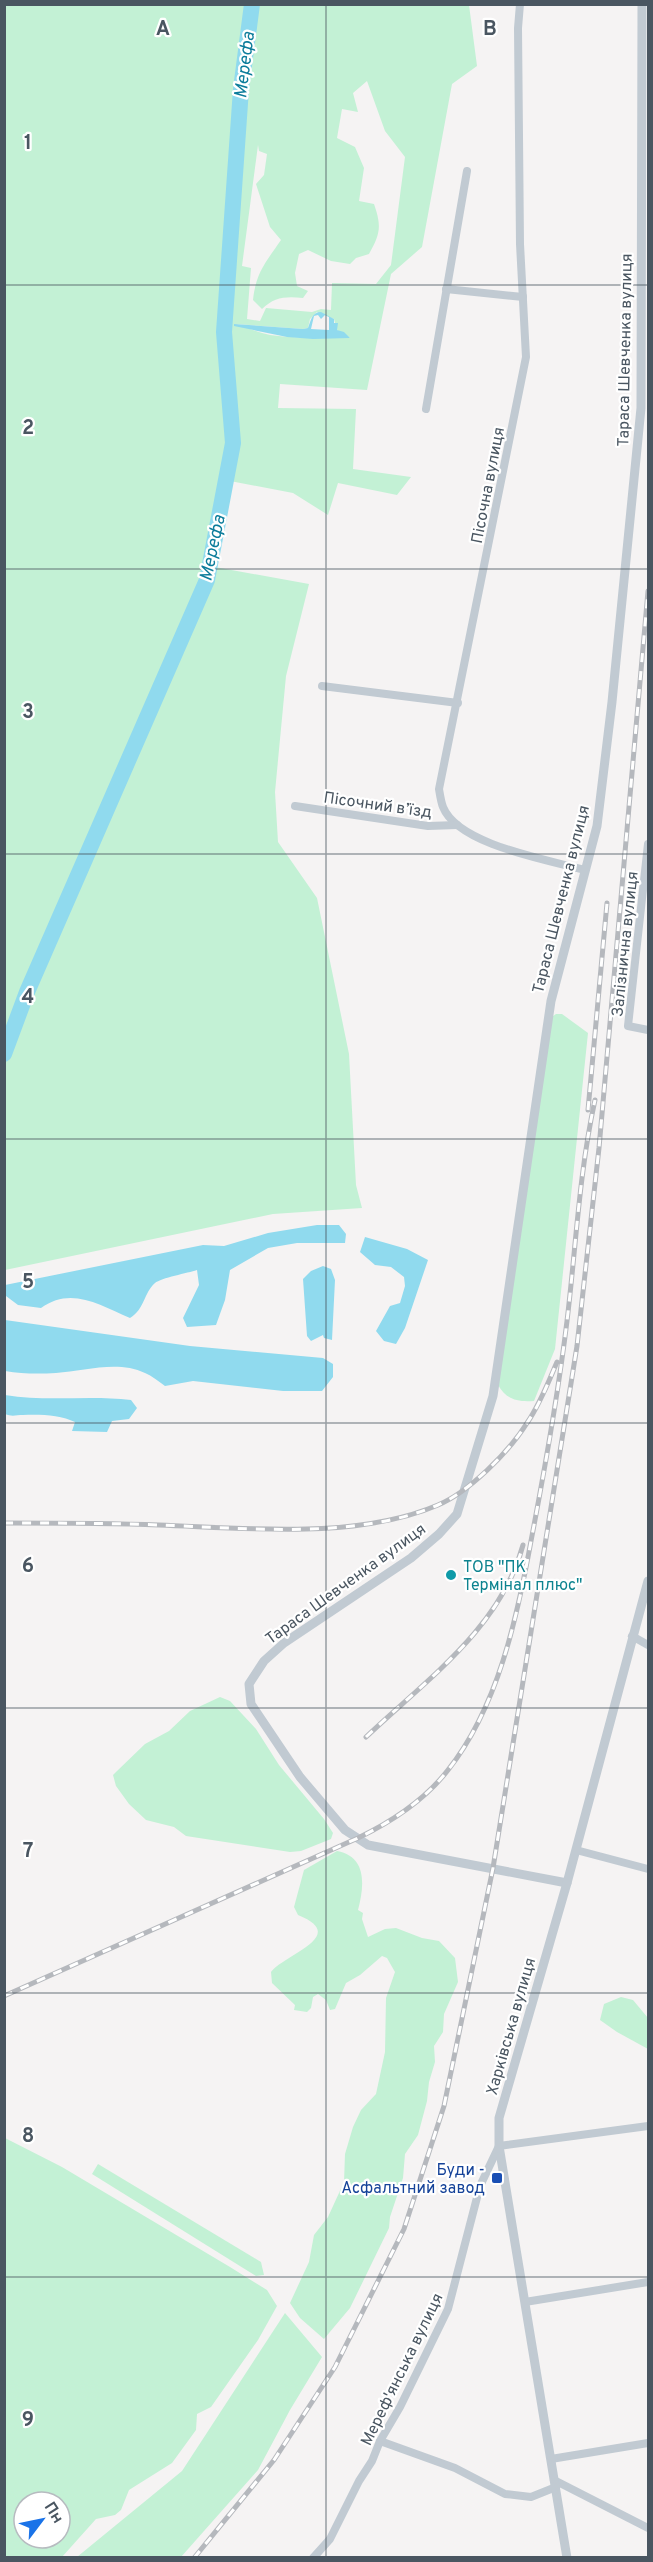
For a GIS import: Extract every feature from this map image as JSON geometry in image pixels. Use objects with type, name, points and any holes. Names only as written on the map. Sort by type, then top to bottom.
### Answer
[{"type":"street","name":"Пісочна вулиця","points":[[520,4],[518,40],[520,244],[526,357],[439,789],[443,809],[457,825],[486,843],[585,870]]},
{"type":"street","name":"Тараса Шевченка вулиця","points":[[567,1883],[368,1845],[345,1830],[300,1777],[251,1704],[249,1684],[264,1661],[284,1643],[411,1558],[439,1534],[457,1514],[493,1396],[551,1000],[597,826],[611,713],[641,408],[642,4]]},
{"type":"street","points":[[426,409],[467,171]]},
{"type":"street","points":[[446,289],[523,297]]},
{"type":"street","points":[[322,686],[458,703]]},
{"type":"street","name":"Пісочний в’їзд","points":[[295,806],[428,826],[457,825]]},
{"type":"street","name":"Залізнична вулиця","points":[[648,844],[628,1026],[648,1030]]},
{"type":"street","name":"Харківська вулиця","points":[[567,2558],[499,2146],[500,2118],[567,1883],[648,1581]]},
{"type":"street","points":[[632,1636],[648,1645]]},
{"type":"street","points":[[576,1850],[648,1869]]},
{"type":"street","points":[[499,2146],[648,2126]]},
{"type":"street","name":"Мереф'янська вулиця","points":[[313,2558],[330,2538],[372,2461],[448,2309],[480,2186],[499,2146]]},
{"type":"street","points":[[525,2302],[648,2282]]},
{"type":"street","points":[[380,2441],[455,2468],[505,2494],[531,2497],[555,2483],[648,2528]]},
{"type":"street","points":[[551,2459],[648,2443]]},
{"type":"green space","points":[[5,5],[469,5],[477,66],[452,84],[422,247],[391,274],[367,390],[280,384],[278,408],[356,409],[353,469],[411,477],[397,495],[338,483],[328,515],[293,493],[230,481],[224,527],[215,567],[309,584],[286,676],[275,792],[278,842],[317,898],[349,1054],[356,1185],[362,1208],[273,1214],[5,1270]],"holes":[[[367,81],[385,131],[405,157],[391,265],[376,284],[332,283],[331,310],[321,309],[312,312],[266,308],[260,321],[247,319],[251,268],[242,266],[258,145],[259,151],[267,154],[264,175],[256,184],[270,227],[281,240],[257,282],[253,300],[262,309],[281,298],[303,298],[308,291],[297,286],[295,273],[299,254],[308,250],[331,261],[350,264],[356,258],[369,254],[373,247],[379,230],[377,212],[374,204],[359,201],[364,168],[355,147],[337,138],[342,109],[358,112],[353,93]],[[317,312],[334,319],[337,330],[350,338],[280,336],[235,324],[303,329],[308,328],[310,319]]]},
{"type":"green space","points":[[556,1014],[562,1014],[588,1033],[555,1349],[534,1401],[522,1401],[509,1397],[498,1385],[549,1019]]},
{"type":"green space","points":[[220,1697],[230,1701],[256,1729],[279,1765],[324,1819],[333,1833],[331,1839],[301,1851],[290,1852],[186,1836],[174,1827],[146,1820],[129,1804],[116,1786],[113,1775],[145,1744],[169,1731],[190,1711]]},
{"type":"green space","points":[[337,1851],[347,1854],[359,1866],[362,1892],[358,1910],[363,1913],[362,1919],[368,1937],[385,1929],[396,1928],[422,1938],[439,1941],[455,1958],[458,1982],[444,2014],[443,2032],[434,2046],[435,2062],[429,2082],[427,2101],[418,2135],[405,2154],[403,2178],[390,2217],[389,2228],[350,2308],[324,2339],[300,2318],[290,2303],[309,2262],[314,2235],[328,2217],[344,2182],[345,2154],[353,2127],[361,2110],[376,2094],[385,2052],[386,1998],[395,1972],[387,1958],[382,1956],[360,1975],[346,1983],[335,2009],[330,2010],[326,2000],[318,1994],[313,1997],[311,2008],[307,2012],[294,2010],[295,2005],[272,1983],[271,1972],[316,1938],[318,1930],[312,1923],[298,1915],[294,1907],[304,1870]]},
{"type":"green space","points":[[621,1997],[633,2000],[648,2018],[648,2049],[600,2020],[604,2004]]},
{"type":"green space","points":[[5,2138],[62,2167],[230,2267],[267,2290],[277,2306],[258,2340],[211,2407],[197,2414],[196,2430],[172,2463],[129,2490],[121,2510],[115,2515],[96,2519],[72,2546],[72,2490],[12,2490],[12,2550],[68,2550],[62,2557],[5,2557]]},
{"type":"green space","points":[[98,2164],[261,2262],[264,2275],[256,2276],[92,2174]]},
{"type":"green space","points":[[285,2313],[322,2357],[258,2470],[181,2557],[77,2557],[182,2471]]},
{"type":"water","points":[[321,312],[334,319],[334,323],[338,323],[337,330],[344,332],[350,338],[287,337],[234,326],[234,324],[303,329],[308,328],[312,317],[316,313]],"holes":[[[318,315],[321,319],[325,315],[329,317],[329,330],[311,329],[314,316]]]},
{"type":"water","points":[[317,1225],[339,1225],[346,1234],[345,1243],[297,1243],[268,1248],[230,1270],[225,1300],[216,1325],[187,1327],[183,1318],[199,1285],[197,1270],[155,1283],[139,1310],[130,1318],[86,1300],[63,1298],[41,1308],[18,1305],[6,1296],[5,1285],[203,1245],[224,1246],[268,1233]]},
{"type":"water","points":[[365,1237],[407,1249],[428,1260],[405,1328],[396,1344],[384,1341],[376,1331],[390,1306],[400,1303],[405,1286],[404,1277],[391,1267],[375,1265],[360,1252]]},
{"type":"water","points":[[323,1266],[331,1269],[335,1280],[332,1340],[324,1338],[323,1335],[311,1341],[307,1336],[303,1279],[311,1271]]},
{"type":"water","points":[[5,1320],[190,1346],[323,1358],[333,1364],[333,1377],[322,1391],[283,1391],[193,1381],[165,1386],[145,1373],[124,1367],[101,1367],[43,1374],[5,1371]]},
{"type":"water","points":[[5,1395],[131,1400],[137,1408],[129,1419],[112,1421],[107,1432],[72,1431],[75,1422],[63,1418],[5,1414]]},
{"type":"waterway","name":"Мерефа","points":[[4,1054],[27,992],[207,580],[233,443],[224,332],[241,89],[252,4]]},
{"type":"railway","points":[[194,2558],[274,2460],[335,2367],[404,2229],[444,2106],[493,1868],[577,1346],[599,1148],[648,591]]},
{"type":"railway","points":[[588,1110],[607,903]]},
{"type":"railway","points":[[4,1996],[370,1832],[407,1809],[429,1791],[448,1770],[465,1745],[493,1690],[512,1631],[519,1600],[560,1376],[581,1182],[595,1100]]},
{"type":"railway","points":[[4,1523],[300,1529],[337,1528],[406,1516],[450,1499],[475,1481],[499,1458],[532,1416],[557,1362]]},
{"type":"railway","points":[[366,1737],[459,1651],[479,1627],[498,1602],[512,1575],[523,1545]]},
{"type":"place","name":"ТОВ \"ПК Термінал плюс\"","points":[[451,1575]]},
{"type":"place","name":"Буди - Асфальтний завод","points":[[497,2178]]}]
